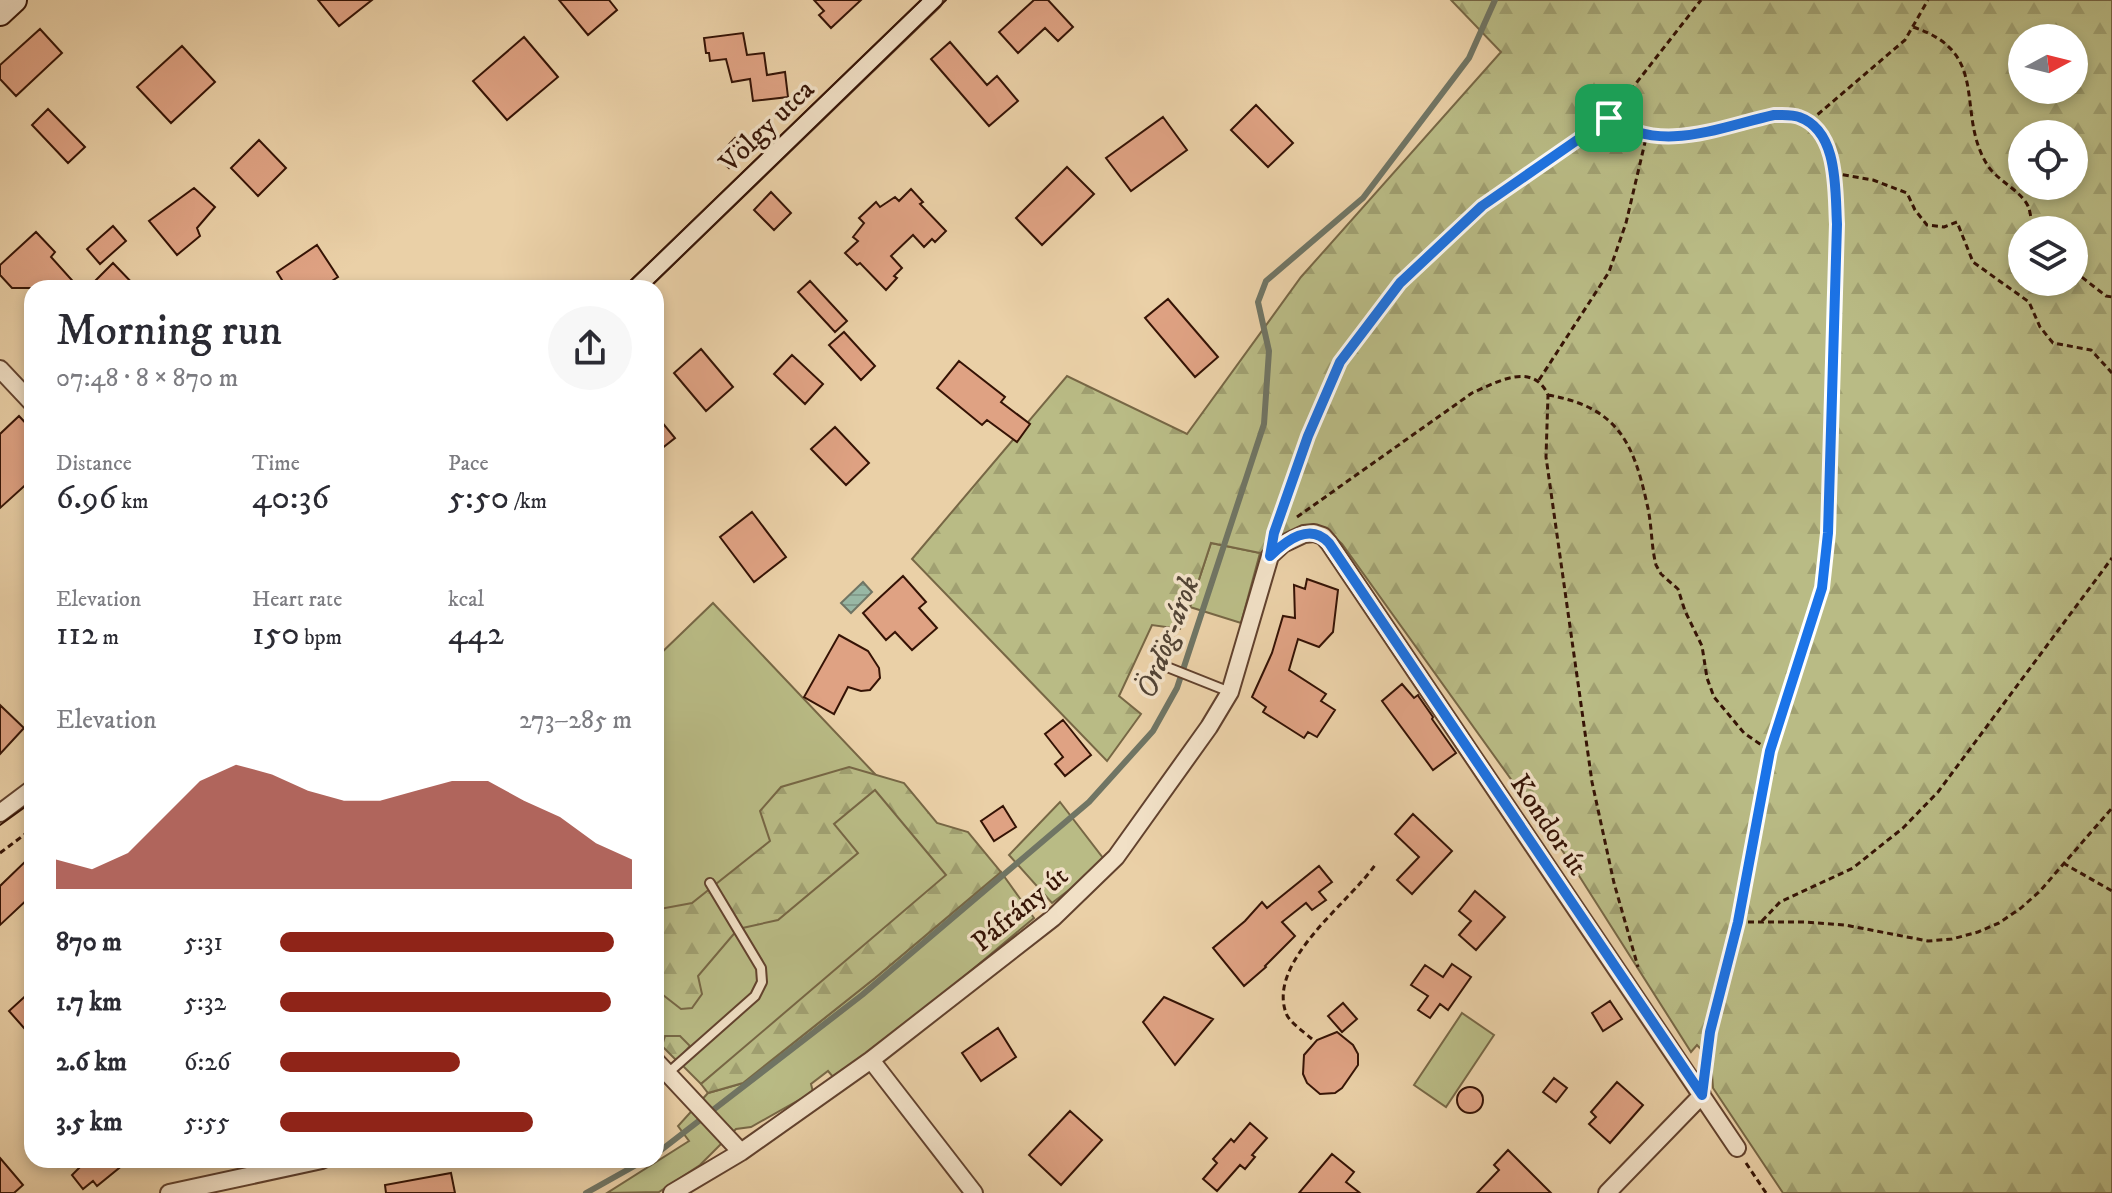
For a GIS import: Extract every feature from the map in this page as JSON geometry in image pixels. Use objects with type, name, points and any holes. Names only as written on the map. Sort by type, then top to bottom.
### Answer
[{"type":"main road","points":[[0,13],[14,0]]},
{"type":"street","name":"Völgy utca","points":[[644,280],[934,0]]},
{"type":"street","points":[[0,369],[24,394]]},
{"type":"street","name":"Kondor út","points":[[1270,556],[1283,544],[1304,534],[1323,536],[1329,543],[1737,1148]]},
{"type":"street","name":"Páfrány út","points":[[672,1193],[741,1152],[871,1060],[1053,918],[1116,857],[1209,727],[1230,692],[1270,556]]},
{"type":"street","points":[[0,813],[24,795]]},
{"type":"street","points":[[871,1060],[974,1193]]},
{"type":"street","points":[[664,1070],[741,1152]]},
{"type":"street","points":[[1607,1193],[1702,1095]]},
{"type":"street","points":[[169,1193],[285,1168]]},
{"type":"lane","points":[[1162,665],[1230,692]]},
{"type":"lane","points":[[664,1063],[755,996],[762,982],[757,960],[710,883]]},
{"type":"path","points":[[1639,969],[1614,883],[1592,782],[1546,457],[1548,395],[1539,380],[1510,377],[1472,393],[1274,533],[1308,436],[1340,362],[1400,283],[1482,206],[1609,118],[1701,0]]},
{"type":"path","points":[[1810,121],[1905,40],[1928,0]]},
{"type":"path","points":[[1913,27],[1934,33],[1954,51],[1968,79],[1976,136],[1988,166],[2028,205],[2031,216]]},
{"type":"path","points":[[1609,118],[1625,130],[1646,137],[1687,136],[1774,115],[1796,115],[1810,121],[1823,137],[1830,153],[1833,173],[1837,224],[1825,565],[1816,613],[1770,751],[1738,922],[1710,1032],[1702,1095]]},
{"type":"path","points":[[1539,380],[1609,272],[1626,223],[1646,137]]},
{"type":"path","points":[[1833,173],[1873,180],[1907,193],[1927,225],[1944,227],[1957,222],[1973,262],[2029,302],[2040,327],[2053,343],[2091,350],[2112,373]]},
{"type":"path","points":[[2088,282],[2112,297]]},
{"type":"path","points":[[1548,395],[1575,400],[1598,411],[1619,429],[1634,459],[1647,504],[1656,565],[1678,589],[1702,646],[1707,678],[1714,697],[1744,733],[1770,751]]},
{"type":"path","points":[[1762,921],[1780,902],[1853,868],[1903,828],[1929,801],[2112,558]]},
{"type":"path","points":[[1738,922],[1845,925],[1928,941],[1952,939],[1999,923],[2021,908],[2040,891],[2112,808]]},
{"type":"path","points":[[0,853],[24,835]]},
{"type":"path","points":[[2063,863],[2112,891]]},
{"type":"path","points":[[1312,1039],[1286,1015],[1284,997],[1287,974],[1301,950],[1375,865]]},
{"type":"path","points":[[1737,1148],[1766,1193]]},
{"type":"green space","points":[[1451,0],[2112,0],[2112,1193],[1783,1193],[1713,1088],[1711,1060],[1697,1045],[1691,1052],[1569,860],[1342,544],[1327,530],[1260,553],[1211,543],[1180,629],[1152,625],[1119,696],[1141,714],[1107,761],[912,559],[1067,376],[1187,434],[1301,277],[1501,52]]},
{"type":"green space","points":[[1211,543],[1260,553],[1241,623],[1190,607]]},
{"type":"green space","points":[[713,603],[964,868],[701,1084],[664,1047],[664,650]]},
{"type":"green space","points":[[849,767],[904,783],[937,823],[968,832],[1001,872],[743,1083],[708,1093],[701,1084],[946,875],[875,790],[834,824],[858,853],[778,920],[738,929],[698,976],[702,994],[692,1008],[681,1009],[664,996],[664,908],[692,903],[770,841],[760,811],[781,787]]},
{"type":"green space","points":[[1060,802],[1103,858],[1082,880],[1052,903],[1009,855]]},
{"type":"green space","points":[[1001,872],[1034,918],[893,1036],[833,1077],[828,1071],[811,1084],[813,1092],[751,1127],[736,1129],[700,1165],[659,1192],[607,1193],[646,1168],[664,1168],[664,1157],[689,1141],[678,1126],[708,1093],[743,1083]]},
{"type":"green space","points":[[1462,1013],[1494,1035],[1446,1107],[1414,1085]]},
{"type":"green space","points":[[665,1036],[680,1036],[690,1046],[677,1061],[664,1048]]},
{"type":"shaded area","points":[[863,582],[872,592],[851,613],[841,603]]},
{"type":"building","points":[[318,0],[372,0],[339,26]]},
{"type":"building","points":[[559,0],[609,0],[617,10],[588,35]]},
{"type":"building","points":[[814,0],[861,0],[831,28],[819,15],[824,11]]},
{"type":"building","points":[[1034,0],[1048,0],[1073,27],[1058,41],[1045,28],[1018,53],[999,32]]},
{"type":"building","points":[[40,29],[62,53],[16,96],[0,79],[0,65]]},
{"type":"building","points":[[743,33],[747,55],[764,53],[767,75],[785,72],[788,97],[753,101],[750,79],[732,82],[726,59],[710,61],[704,38]]},
{"type":"building","points":[[524,37],[558,77],[507,120],[473,81]]},
{"type":"building","points":[[950,42],[987,85],[997,76],[1018,101],[989,126],[931,59]]},
{"type":"building","points":[[182,46],[215,82],[171,123],[137,87]]},
{"type":"building","points":[[1256,105],[1293,143],[1268,167],[1231,130]]},
{"type":"building","points":[[48,109],[85,147],[68,163],[32,125]]},
{"type":"building","points":[[1163,117],[1187,150],[1131,191],[1106,158]]},
{"type":"building","points":[[735,138],[746,149],[729,168],[717,157]]},
{"type":"building","points":[[259,140],[286,168],[258,196],[231,168]]},
{"type":"building","points":[[1067,167],[1094,194],[1042,245],[1016,218]]},
{"type":"building","points":[[194,188],[215,207],[197,228],[200,236],[177,255],[149,221]]},
{"type":"building","points":[[911,189],[923,202],[920,204],[946,231],[935,242],[932,239],[924,247],[913,235],[891,256],[902,268],[886,290],[860,263],[857,265],[845,253],[858,241],[853,237],[864,223],[859,218],[876,202],[880,207],[895,197],[899,201]]},
{"type":"building","points":[[771,192],[791,213],[774,230],[754,210]]},
{"type":"building","points":[[113,226],[126,241],[100,264],[87,249]]},
{"type":"building","points":[[36,232],[55,252],[51,257],[72,280],[24,280],[24,288],[12,288],[0,275],[0,265]]},
{"type":"building","points":[[317,245],[338,277],[333,280],[282,280],[277,272]]},
{"type":"building","points":[[113,263],[129,280],[96,280]]},
{"type":"building","points":[[810,281],[847,321],[835,332],[798,292]]},
{"type":"building","points":[[1168,299],[1218,357],[1195,377],[1145,318]]},
{"type":"building","points":[[844,332],[875,366],[861,380],[829,345]]},
{"type":"building","points":[[701,349],[733,387],[706,411],[674,373]]},
{"type":"building","points":[[792,355],[823,384],[805,404],[774,374]]},
{"type":"building","points":[[959,361],[1005,397],[1001,402],[1030,424],[1017,442],[987,420],[982,425],[937,388]]},
{"type":"building","points":[[19,416],[24,421],[24,486],[0,508],[0,434]]},
{"type":"building","points":[[664,425],[675,438],[664,447]]},
{"type":"building","points":[[835,427],[869,463],[846,485],[811,449]]},
{"type":"building","points":[[752,512],[786,557],[754,582],[720,537]]},
{"type":"building","points":[[903,576],[926,602],[919,608],[937,628],[912,650],[895,632],[886,640],[863,613]]},
{"type":"building","points":[[1307,579],[1338,590],[1333,632],[1319,647],[1298,639],[1289,670],[1326,694],[1321,701],[1335,710],[1317,737],[1308,732],[1304,738],[1263,712],[1266,707],[1252,697],[1272,653],[1283,616],[1295,618],[1294,585],[1305,589]]},
{"type":"building","points":[[839,635],[868,651],[879,668],[880,678],[870,690],[848,687],[834,714],[804,697]]},
{"type":"building","points":[[1402,684],[1414,698],[1418,695],[1456,753],[1433,770],[1382,701]]},
{"type":"building","points":[[0,705],[24,728],[0,754]]},
{"type":"building","points":[[1063,720],[1091,755],[1065,776],[1055,764],[1063,757],[1045,734]]},
{"type":"building","points":[[1003,806],[1016,827],[994,841],[981,821]]},
{"type":"building","points":[[1413,814],[1452,851],[1412,894],[1397,880],[1419,857],[1395,834]]},
{"type":"building","points":[[24,863],[24,902],[0,925],[0,886]]},
{"type":"building","points":[[1319,866],[1332,882],[1319,892],[1326,900],[1312,910],[1306,903],[1282,922],[1295,936],[1244,986],[1213,948],[1262,902],[1267,908]]},
{"type":"building","points":[[1475,891],[1505,917],[1476,950],[1459,935],[1471,921],[1459,911]]},
{"type":"building","points":[[1452,964],[1471,977],[1448,1010],[1440,1004],[1430,1018],[1418,1010],[1428,996],[1411,985],[1425,965],[1443,977]]},
{"type":"building","points":[[24,997],[24,1028],[9,1011]]},
{"type":"building","points":[[1164,997],[1213,1019],[1175,1065],[1143,1022]]},
{"type":"building","points":[[1610,1001],[1622,1019],[1603,1031],[1592,1013]]},
{"type":"building","points":[[1343,1003],[1357,1019],[1342,1032],[1328,1016]]},
{"type":"building","points":[[998,1028],[1016,1057],[981,1081],[962,1053]]},
{"type":"building","points":[[1337,1032],[1353,1045],[1358,1054],[1358,1065],[1342,1088],[1335,1093],[1320,1094],[1307,1083],[1303,1074],[1304,1055],[1317,1040]]},
{"type":"building","points":[[1554,1078],[1567,1088],[1556,1102],[1543,1092]]},
{"type":"building","points":[[1617,1082],[1643,1105],[1610,1143],[1589,1124],[1596,1117],[1591,1112]]},
{"type":"building","points":[[1470,1087],[1479,1091],[1483,1100],[1479,1109],[1470,1113],[1461,1109],[1457,1100],[1461,1091]]},
{"type":"building","points":[[1070,1111],[1102,1140],[1061,1185],[1029,1155]]},
{"type":"building","points":[[1250,1123],[1267,1138],[1245,1169],[1240,1165],[1217,1191],[1203,1179],[1217,1163],[1213,1159],[1231,1139],[1234,1142]]},
{"type":"building","points":[[1508,1150],[1551,1193],[1477,1193],[1499,1170],[1494,1165]]},
{"type":"building","points":[[1332,1154],[1354,1172],[1346,1182],[1360,1193],[1299,1193]]},
{"type":"building","points":[[0,1158],[23,1185],[14,1193],[0,1193]]},
{"type":"building","points":[[79,1168],[119,1168],[97,1186],[93,1181],[83,1189],[72,1175]]},
{"type":"building","points":[[451,1173],[455,1193],[386,1193],[385,1185]]},
{"type":"waterway","name":"Ördög-árok","points":[[664,1148],[862,995],[1089,802],[1153,731],[1177,688],[1264,424],[1269,351],[1258,302],[1266,281],[1363,198],[1469,58],[1495,0]]},
{"type":"waterway","name":"Ördög-árok","points":[[586,1193],[631,1168]]},
{"type":"tram line","points":[[631,280],[921,0]]},
{"type":"tram line","points":[[657,280],[946,0]]},
{"type":"tram line","points":[[0,825],[24,808]]},
{"type":"route","points":[[1774,115],[1796,115],[1810,121],[1823,137],[1830,153],[1833,173],[1837,224],[1828,533],[1822,588],[1770,751],[1738,922],[1710,1032],[1702,1095],[1329,543],[1323,536],[1304,534],[1293,537],[1270,556],[1274,533],[1308,436],[1340,362],[1400,283],[1482,206],[1609,118],[1625,130],[1646,137],[1665,137],[1687,136],[1774,115]]}]
